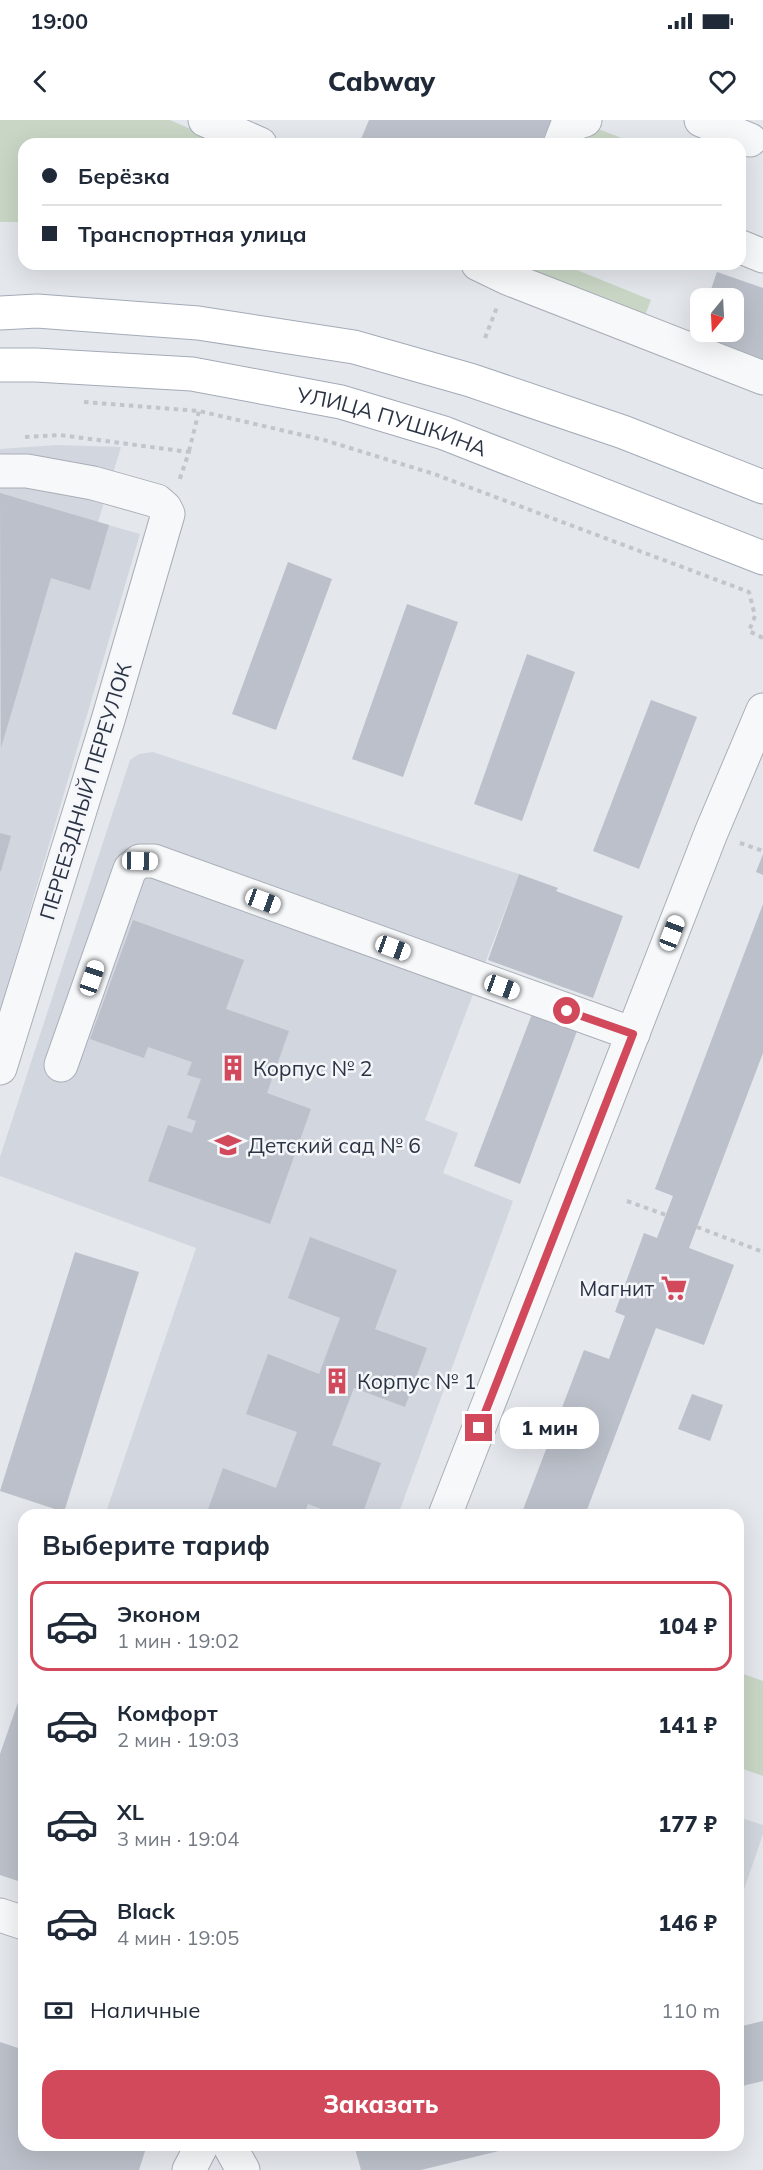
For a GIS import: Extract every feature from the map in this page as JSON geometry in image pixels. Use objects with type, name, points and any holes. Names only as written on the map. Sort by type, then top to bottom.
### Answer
[{"type":"main road","points":[[0,313],[37,311],[198,323],[354,347],[470,380],[623,432],[763,488]]},
{"type":"main road","name":"УЛИЦА ПУШКИНА","points":[[0,365],[192,374],[341,402],[444,433],[763,558]]},
{"type":"street","points":[[205,120],[246,138]]},
{"type":"street","points":[[562,138],[567,126],[585,120]]},
{"type":"street","points":[[701,120],[745,138]]},
{"type":"street","points":[[746,138],[750,140]]},
{"type":"street","points":[[510,271],[763,378]]},
{"type":"street","points":[[0,471],[27,471],[93,483],[156,501],[165,508],[168,514]]},
{"type":"street","name":"ПЕРЕЕЗДНЫЙ ПЕРЕУЛОК","points":[[0,1068],[108,720],[168,514]]},
{"type":"street","points":[[447,1509],[711,833],[763,710]]},
{"type":"street","points":[[61,1065],[130,869],[140,861],[154,861],[633,1034]]},
{"type":"street","points":[[0,1915],[18,1921]]},
{"type":"street","points":[[189,2170],[199,2151]]},
{"type":"street","points":[[232,2151],[243,2170]]},
{"type":"path","points":[[83,402],[199,411],[324,440],[434,474],[749,592],[755,616],[748,631],[763,638]]},
{"type":"path","points":[[168,514],[189,452],[199,411]]},
{"type":"path","points":[[24,437],[60,435],[189,452]]},
{"type":"path","points":[[627,1201],[666,1215]]},
{"type":"path","points":[[697,1227],[763,1252]]},
{"type":"shaded area","points":[[57,445],[121,447],[98,522],[140,534],[0,1012],[0,449]]},
{"type":"shaded area","name":"Детский сад № 6","points":[[153,752],[519,874],[425,1120],[458,1133],[443,1173],[513,1201],[400,1509],[107,1509],[196,1248],[0,1176],[0,1157],[130,760],[139,754]]},
{"type":"shaded area","points":[[744,1819],[763,1825],[763,1834],[744,1889]]},
{"type":"green space","points":[[0,120],[170,120],[211,138],[18,138],[18,222],[0,222]]},
{"type":"green space","points":[[588,125],[622,138],[583,138]]},
{"type":"green space","points":[[530,270],[577,270],[651,300],[644,318],[529,273]]},
{"type":"green space","points":[[744,1674],[763,1681],[763,1776],[744,1769]]},
{"type":"building","points":[[369,120],[551,120],[544,138],[362,138]]},
{"type":"building","points":[[717,272],[763,288],[763,361],[706,342],[744,342],[744,288],[711,288]]},
{"type":"building","points":[[0,493],[109,525],[90,590],[51,578],[1,748]]},
{"type":"building","points":[[288,562],[332,579],[276,730],[232,714]]},
{"type":"building","points":[[407,604],[458,622],[403,777],[352,759]]},
{"type":"building","points":[[527,654],[575,672],[522,821],[474,804]]},
{"type":"building","points":[[651,700],[697,717],[639,869],[593,851]]},
{"type":"building","points":[[0,833],[11,836],[1,871],[0,871]]},
{"type":"building","points":[[763,854],[763,875],[756,872]]},
{"type":"building","points":[[519,874],[558,888],[556,891],[623,916],[593,998],[488,960]]},
{"type":"building","points":[[763,904],[763,1053],[689,1248],[734,1265],[704,1345],[656,1328],[587,1509],[523,1509],[584,1350],[609,1359],[625,1316],[615,1312],[644,1233],[657,1238],[673,1196],[655,1189]]},
{"type":"building","name":"Корпус № 2","points":[[133,920],[244,960],[226,1009],[289,1031],[267,1093],[311,1109],[270,1224],[148,1181],[168,1125],[192,1133],[196,1121],[187,1118],[201,1079],[187,1075],[192,1062],[148,1047],[144,1058],[90,1039]]},
{"type":"building","points":[[532,1014],[577,1031],[520,1184],[474,1166]]},
{"type":"building","name":"Корпус № 1","points":[[310,1237],[397,1270],[375,1329],[427,1348],[405,1407],[354,1388],[332,1445],[381,1463],[364,1509],[322,1509],[308,1504],[306,1509],[208,1509],[223,1468],[276,1488],[297,1432],[246,1414],[268,1354],[319,1374],[340,1318],[288,1298]]},
{"type":"building","points":[[75,1252],[139,1272],[65,1509],[55,1509],[0,1491]]},
{"type":"building","points":[[692,1394],[723,1405],[710,1441],[678,1429]]},
{"type":"building","points":[[18,1702],[18,1881],[0,1875],[0,1754]]},
{"type":"building","points":[[763,2021],[763,2081],[744,2086],[744,2026]]},
{"type":"building","points":[[0,2042],[18,2048],[18,2151],[145,2151],[139,2170],[0,2170]]},
{"type":"building","points":[[356,2151],[499,2151],[421,2170],[361,2170]]},
{"type":"place","name":"Корпус № 2","points":[[233,1068]]},
{"type":"place","name":"Детский сад № 6","points":[[228,1145]]},
{"type":"place","name":"Магнит","points":[[674,1288]]},
{"type":"place","name":"Корпус № 1","points":[[337,1381]]},
{"type":"route","points":[[479,1428],[633,1034],[567,1011]]}]
